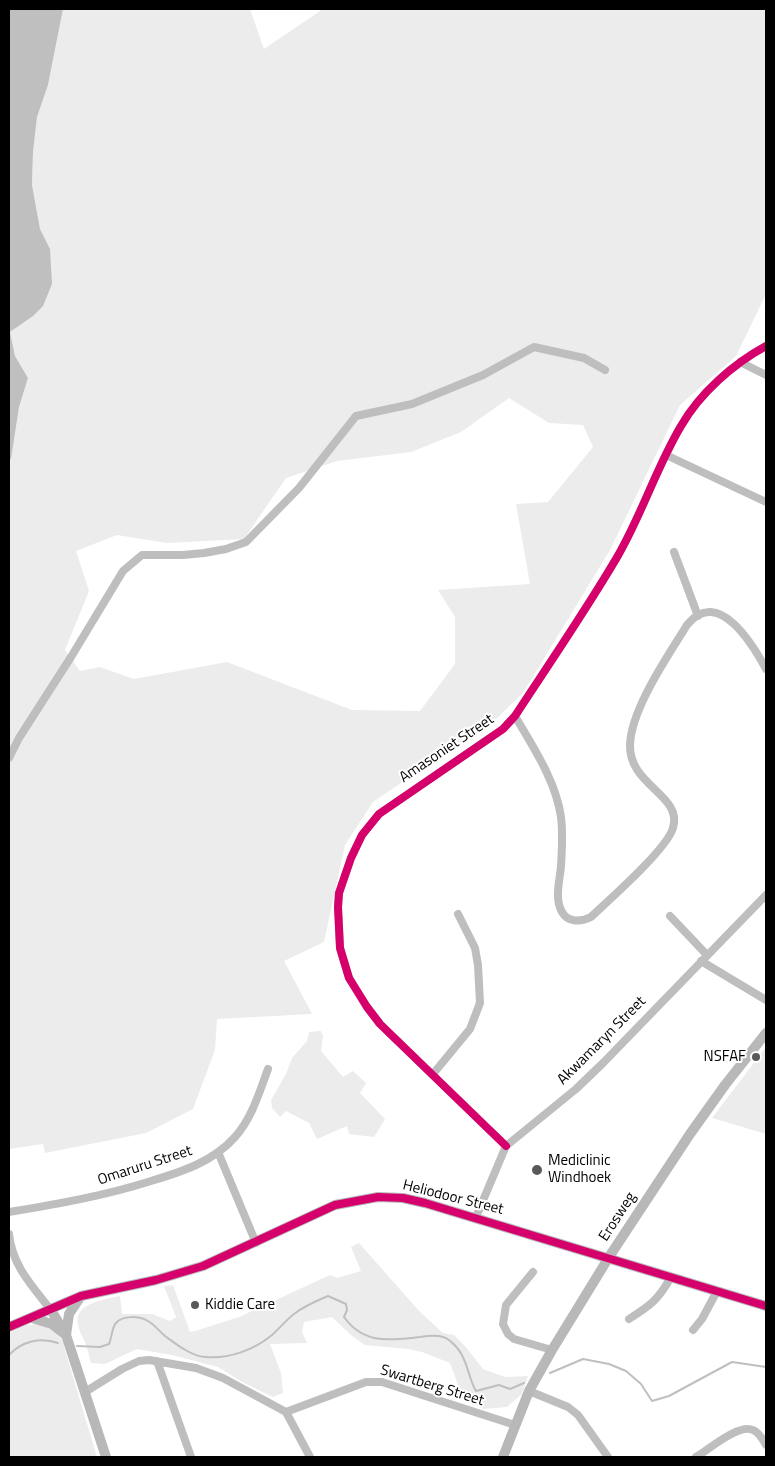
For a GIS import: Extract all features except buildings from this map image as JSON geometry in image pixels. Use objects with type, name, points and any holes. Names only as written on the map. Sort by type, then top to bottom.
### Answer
[{"type":"street","name":"Amasoniet Street","points":[[506,1146],[380,1024],[349,978],[340,948],[338,907],[344,874],[356,846],[369,825],[379,814],[396,800],[503,729],[515,716],[616,559],[666,455],[687,417],[723,375],[766,346]]},
{"type":"street","points":[[9,758],[19,738],[123,571],[131,563],[142,556],[183,555],[226,548],[246,542],[299,488],[356,416],[412,404],[483,374],[534,347],[584,358],[605,370]]},
{"type":"street","points":[[740,362],[766,375]]},
{"type":"street","points":[[666,455],[766,502]]},
{"type":"street","points":[[674,552],[698,616]]},
{"type":"street","points":[[515,716],[543,767],[558,801],[562,834],[558,892],[559,905],[568,919],[576,922],[592,917],[664,845],[674,827],[673,811],[669,804],[638,774],[634,766],[630,744],[634,720],[643,700],[687,625],[698,616],[707,613],[729,620],[752,644],[766,669]]},
{"type":"street","name":"Akwamaryn Street","points":[[476,1217],[506,1146],[576,1089],[766,895]]},
{"type":"street","points":[[433,1074],[470,1029],[480,1003],[475,948],[458,914]]},
{"type":"street","points":[[670,916],[704,958],[766,1000]]},
{"type":"street","name":"Erosweg","points":[[503,1457],[529,1391],[609,1257],[690,1134],[766,1033]]},
{"type":"street","name":"Omaruru Street","points":[[9,1212],[82,1200],[131,1187],[187,1169],[218,1152],[234,1139],[248,1119],[268,1069]]},
{"type":"street","points":[[218,1152],[256,1243]]},
{"type":"street","name":"Heliodoor Street","points":[[9,1327],[81,1296],[187,1272],[256,1243],[335,1205],[378,1197],[415,1200],[476,1217],[766,1306]]},
{"type":"street","points":[[9,1234],[12,1251],[20,1269],[51,1310],[66,1335],[106,1457]]},
{"type":"street","points":[[533,1272],[506,1305],[504,1324],[508,1334],[514,1339],[552,1350]]},
{"type":"street","points":[[629,1319],[655,1302],[671,1277]]},
{"type":"street","points":[[693,1330],[702,1319],[717,1291]]},
{"type":"street","points":[[66,1335],[69,1314],[81,1296]]},
{"type":"street","points":[[32,1318],[52,1324],[66,1335]]},
{"type":"street","points":[[86,1392],[131,1364],[149,1360],[179,1364],[210,1372],[286,1412],[310,1457]]},
{"type":"street","points":[[157,1362],[191,1457]]},
{"type":"street","name":"Swartberg Street","points":[[286,1412],[366,1382],[374,1381],[515,1425]]},
{"type":"street","points":[[529,1391],[568,1407],[578,1415],[608,1457]]},
{"type":"street","points":[[696,1457],[728,1436],[747,1429],[753,1429],[759,1434],[766,1445]]},
{"type":"shaded area","points":[[9,9],[63,9],[48,85],[37,117],[33,152],[32,185],[40,229],[50,249],[52,284],[43,306],[33,316],[10,332],[15,356],[28,378],[19,407],[11,459],[9,460]]},
{"type":"shaded area","points":[[63,9],[250,9],[264,49],[323,9],[766,9],[766,294],[736,356],[680,405],[610,550],[523,693],[496,719],[373,802],[345,845],[324,942],[284,961],[312,1014],[217,1019],[215,1050],[193,1109],[146,1133],[45,1153],[43,1144],[9,1149],[9,460],[11,459],[19,407],[28,378],[15,356],[10,332],[33,316],[50,249],[40,229],[32,185],[37,117],[48,85]],"holes":[[[509,398],[549,423],[583,425],[593,447],[548,502],[516,504],[530,584],[438,590],[455,617],[455,664],[420,711],[352,710],[227,662],[134,679],[100,667],[80,671],[65,650],[89,591],[76,551],[117,535],[167,543],[244,539],[286,478],[337,461],[411,452],[461,432]]]},
{"type":"shaded area","points":[[321,1031],[323,1036],[321,1051],[343,1077],[353,1071],[366,1083],[360,1093],[385,1119],[374,1137],[349,1134],[347,1126],[317,1139],[309,1123],[286,1111],[280,1117],[272,1108],[271,1100],[286,1074],[292,1058],[307,1041],[309,1032]]},
{"type":"shaded area","points":[[766,1047],[766,1134],[712,1118]]},
{"type":"shaded area","points":[[359,1243],[420,1312],[443,1333],[454,1335],[483,1369],[505,1377],[528,1376],[522,1394],[507,1407],[483,1409],[462,1396],[450,1363],[422,1352],[408,1349],[365,1345],[352,1336],[332,1317],[304,1322],[302,1332],[307,1343],[270,1344],[281,1373],[283,1393],[273,1397],[242,1382],[218,1367],[172,1355],[137,1349],[105,1364],[91,1363],[78,1323],[79,1314],[86,1306],[120,1296],[122,1314],[152,1314],[170,1321],[176,1317],[164,1286],[173,1285],[190,1332],[195,1331],[239,1317],[330,1275],[337,1278],[361,1271],[351,1247]]},
{"type":"shaded area","points":[[41,1324],[52,1329],[62,1340],[97,1457],[9,1457],[9,1333],[27,1325]]},
{"type":"waterway","points":[[77,1346],[100,1347],[109,1344],[116,1323],[119,1320],[136,1317],[148,1321],[174,1343],[194,1354],[205,1357],[223,1357],[257,1345],[272,1335],[298,1311],[328,1296],[346,1304],[347,1310],[344,1317],[352,1326],[369,1336],[378,1339],[441,1336],[447,1339],[461,1354],[476,1391],[499,1385],[510,1389],[524,1383]]},
{"type":"waterway","points":[[9,1355],[20,1346],[32,1341],[45,1340],[58,1343]]},
{"type":"waterway","points":[[550,1373],[583,1359],[609,1364],[626,1371],[641,1384],[652,1401],[669,1396],[732,1362],[766,1367]]},
{"type":"cycle path","points":[[506,1146],[380,1024],[367,1007],[349,978],[340,948],[339,893],[351,858],[362,835],[379,814],[503,729],[515,716],[616,559],[672,442],[689,414],[718,380],[741,361],[766,346]]},
{"type":"cycle path","points":[[9,1327],[81,1296],[156,1280],[203,1266],[335,1205],[378,1197],[403,1198],[425,1203],[766,1306]]},
{"type":"place","name":"NSFAF","points":[[756,1057]]},
{"type":"place","name":"Mediclinic Windhoek","points":[[537,1170]]},
{"type":"place","name":"Kiddie Care","points":[[195,1305]]}]
